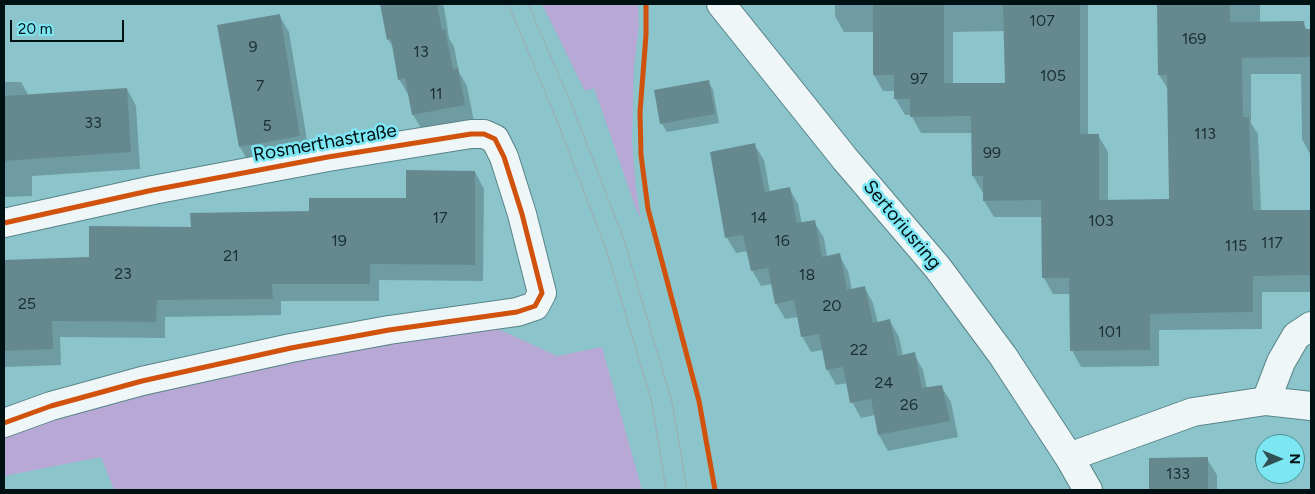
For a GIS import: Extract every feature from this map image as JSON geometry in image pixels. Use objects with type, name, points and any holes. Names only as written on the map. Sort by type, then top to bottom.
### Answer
[{"type":"street","name":"Sertoriusring","points":[[721,4],[845,158],[938,268],[1003,356],[1069,457],[1088,490]]},
{"type":"street","name":"Rosmerthastraße","points":[[4,223],[153,190],[347,154],[471,134],[484,134],[495,139],[504,157],[522,214],[542,292],[535,306],[517,312],[389,330],[291,348],[142,381],[51,406],[4,423]]},
{"type":"street","points":[[1266,401],[1281,362],[1296,336],[1311,326]]},
{"type":"street","points":[[1069,457],[1194,412],[1266,401],[1311,406]]},
{"type":"shaded area","points":[[542,4],[638,4],[639,25],[634,67],[632,141],[636,189],[641,219],[594,88],[585,91]]},
{"type":"shaded area","points":[[494,327],[557,356],[602,347],[642,490],[114,490],[101,457],[4,476],[4,435],[73,411],[244,368],[411,335]]},
{"type":"building","points":[[380,4],[437,4],[442,30],[445,29],[453,69],[458,68],[465,105],[412,115],[405,78],[398,80],[391,39],[387,40]]},
{"type":"building","points":[[873,4],[944,4],[944,83],[1005,83],[1003,4],[1080,4],[1080,134],[1099,134],[1099,200],[1169,199],[1167,75],[1158,75],[1157,4],[1230,4],[1230,22],[1304,21],[1305,29],[1311,29],[1311,57],[1242,58],[1243,117],[1249,117],[1253,210],[1311,210],[1311,275],[1253,276],[1253,312],[1150,314],[1150,350],[1070,351],[1069,278],[1042,278],[1041,200],[983,201],[983,176],[972,176],[971,116],[910,117],[910,99],[894,99],[894,75],[873,75]]},
{"type":"building","points":[[280,14],[300,136],[239,147],[217,25]]},
{"type":"building","points":[[709,80],[715,114],[660,124],[654,90]]},
{"type":"building","points":[[127,88],[131,152],[4,161],[4,96]]},
{"type":"building","points":[[755,143],[765,192],[790,187],[797,223],[815,220],[822,257],[840,253],[847,290],[865,286],[873,323],[890,319],[898,356],[915,352],[922,388],[942,385],[950,421],[878,435],[871,399],[850,403],[843,367],[826,370],[819,334],[801,337],[794,300],[775,304],[768,268],[751,271],[743,235],[725,238],[710,152]]},
{"type":"building","points":[[406,170],[475,171],[475,265],[370,264],[370,284],[272,284],[273,299],[157,300],[156,322],[52,321],[53,349],[4,351],[4,260],[89,257],[89,226],[191,227],[190,213],[309,211],[309,198],[406,198]]},
{"type":"building","points":[[1208,457],[1208,490],[1149,490],[1149,458]]},
{"type":"tram line","points":[[508,4],[556,118],[607,252],[652,403],[666,490]]},
{"type":"tram line","points":[[528,4],[575,113],[624,240],[672,402],[687,490]]},
{"type":"cycle path","points":[[646,4],[646,35],[640,112],[641,155],[648,209],[699,401],[715,490]]},
{"type":"cycle path","points":[[4,223],[153,190],[328,157],[471,134],[484,134],[495,139],[504,157],[522,214],[542,293],[535,306],[517,312],[389,330],[291,348],[142,381],[51,406],[4,423]]}]
